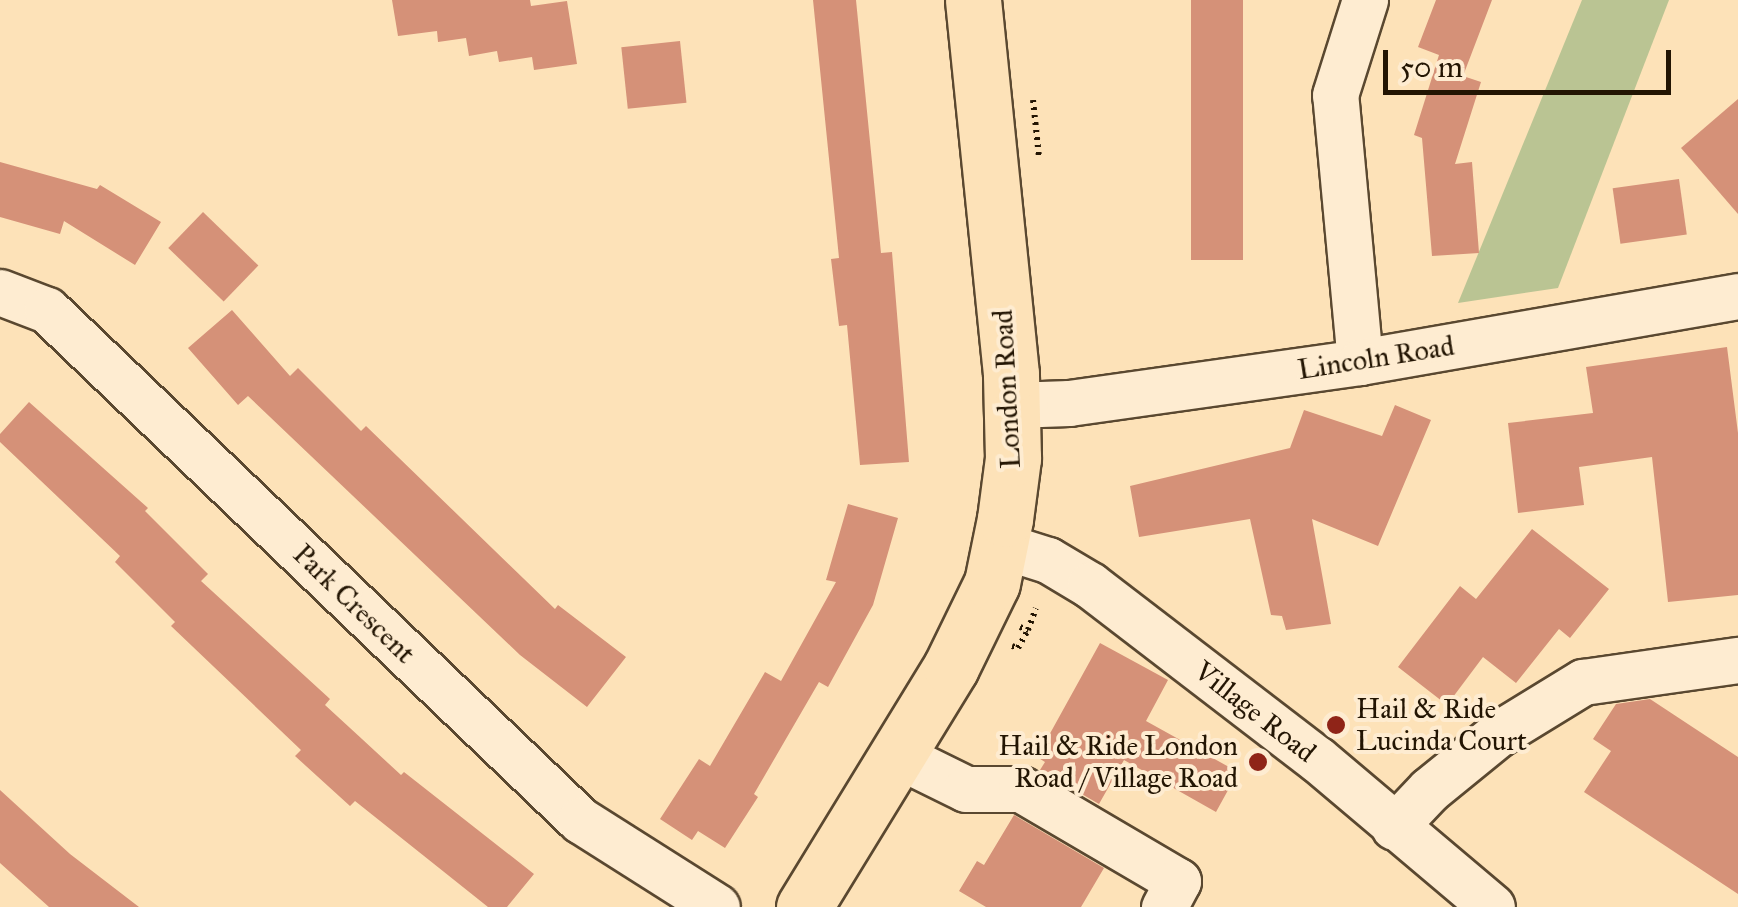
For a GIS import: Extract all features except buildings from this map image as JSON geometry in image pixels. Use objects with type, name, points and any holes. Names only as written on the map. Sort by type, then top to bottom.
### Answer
[{"type":"main road","name":"London Road","points":[[804,907],[980,610],[1000,545],[1012,476],[1012,404],[973,0]]},
{"type":"street","points":[[1360,362],[1336,96],[1366,0]]},
{"type":"street","name":"Park Crescent","points":[[0,292],[47,310],[580,820],[717,907]]},
{"type":"street","name":"Lincoln Road","points":[[1012,404],[1069,403],[1360,362],[1738,296]]},
{"type":"street","name":"Village Road","points":[[1000,545],[1048,560],[1090,586],[1318,759],[1492,907]]},
{"type":"street","points":[[1394,827],[1429,790],[1498,734],[1583,682],[1738,660]]},
{"type":"street","points":[[896,755],[966,789],[1021,789],[1178,881],[1164,907]]},
{"type":"path","points":[[1036,115],[1039,164]]},
{"type":"path","points":[[1012,646],[1018,648],[1028,630]]},
{"type":"green space","points":[[1582,0],[1669,0],[1558,288],[1458,303]]},
{"type":"place","name":"Hail & Ride Lucinda Court","points":[[1336,725]]},
{"type":"place","name":"Hail & Ride London Road / Village Road","points":[[1258,762]]}]
